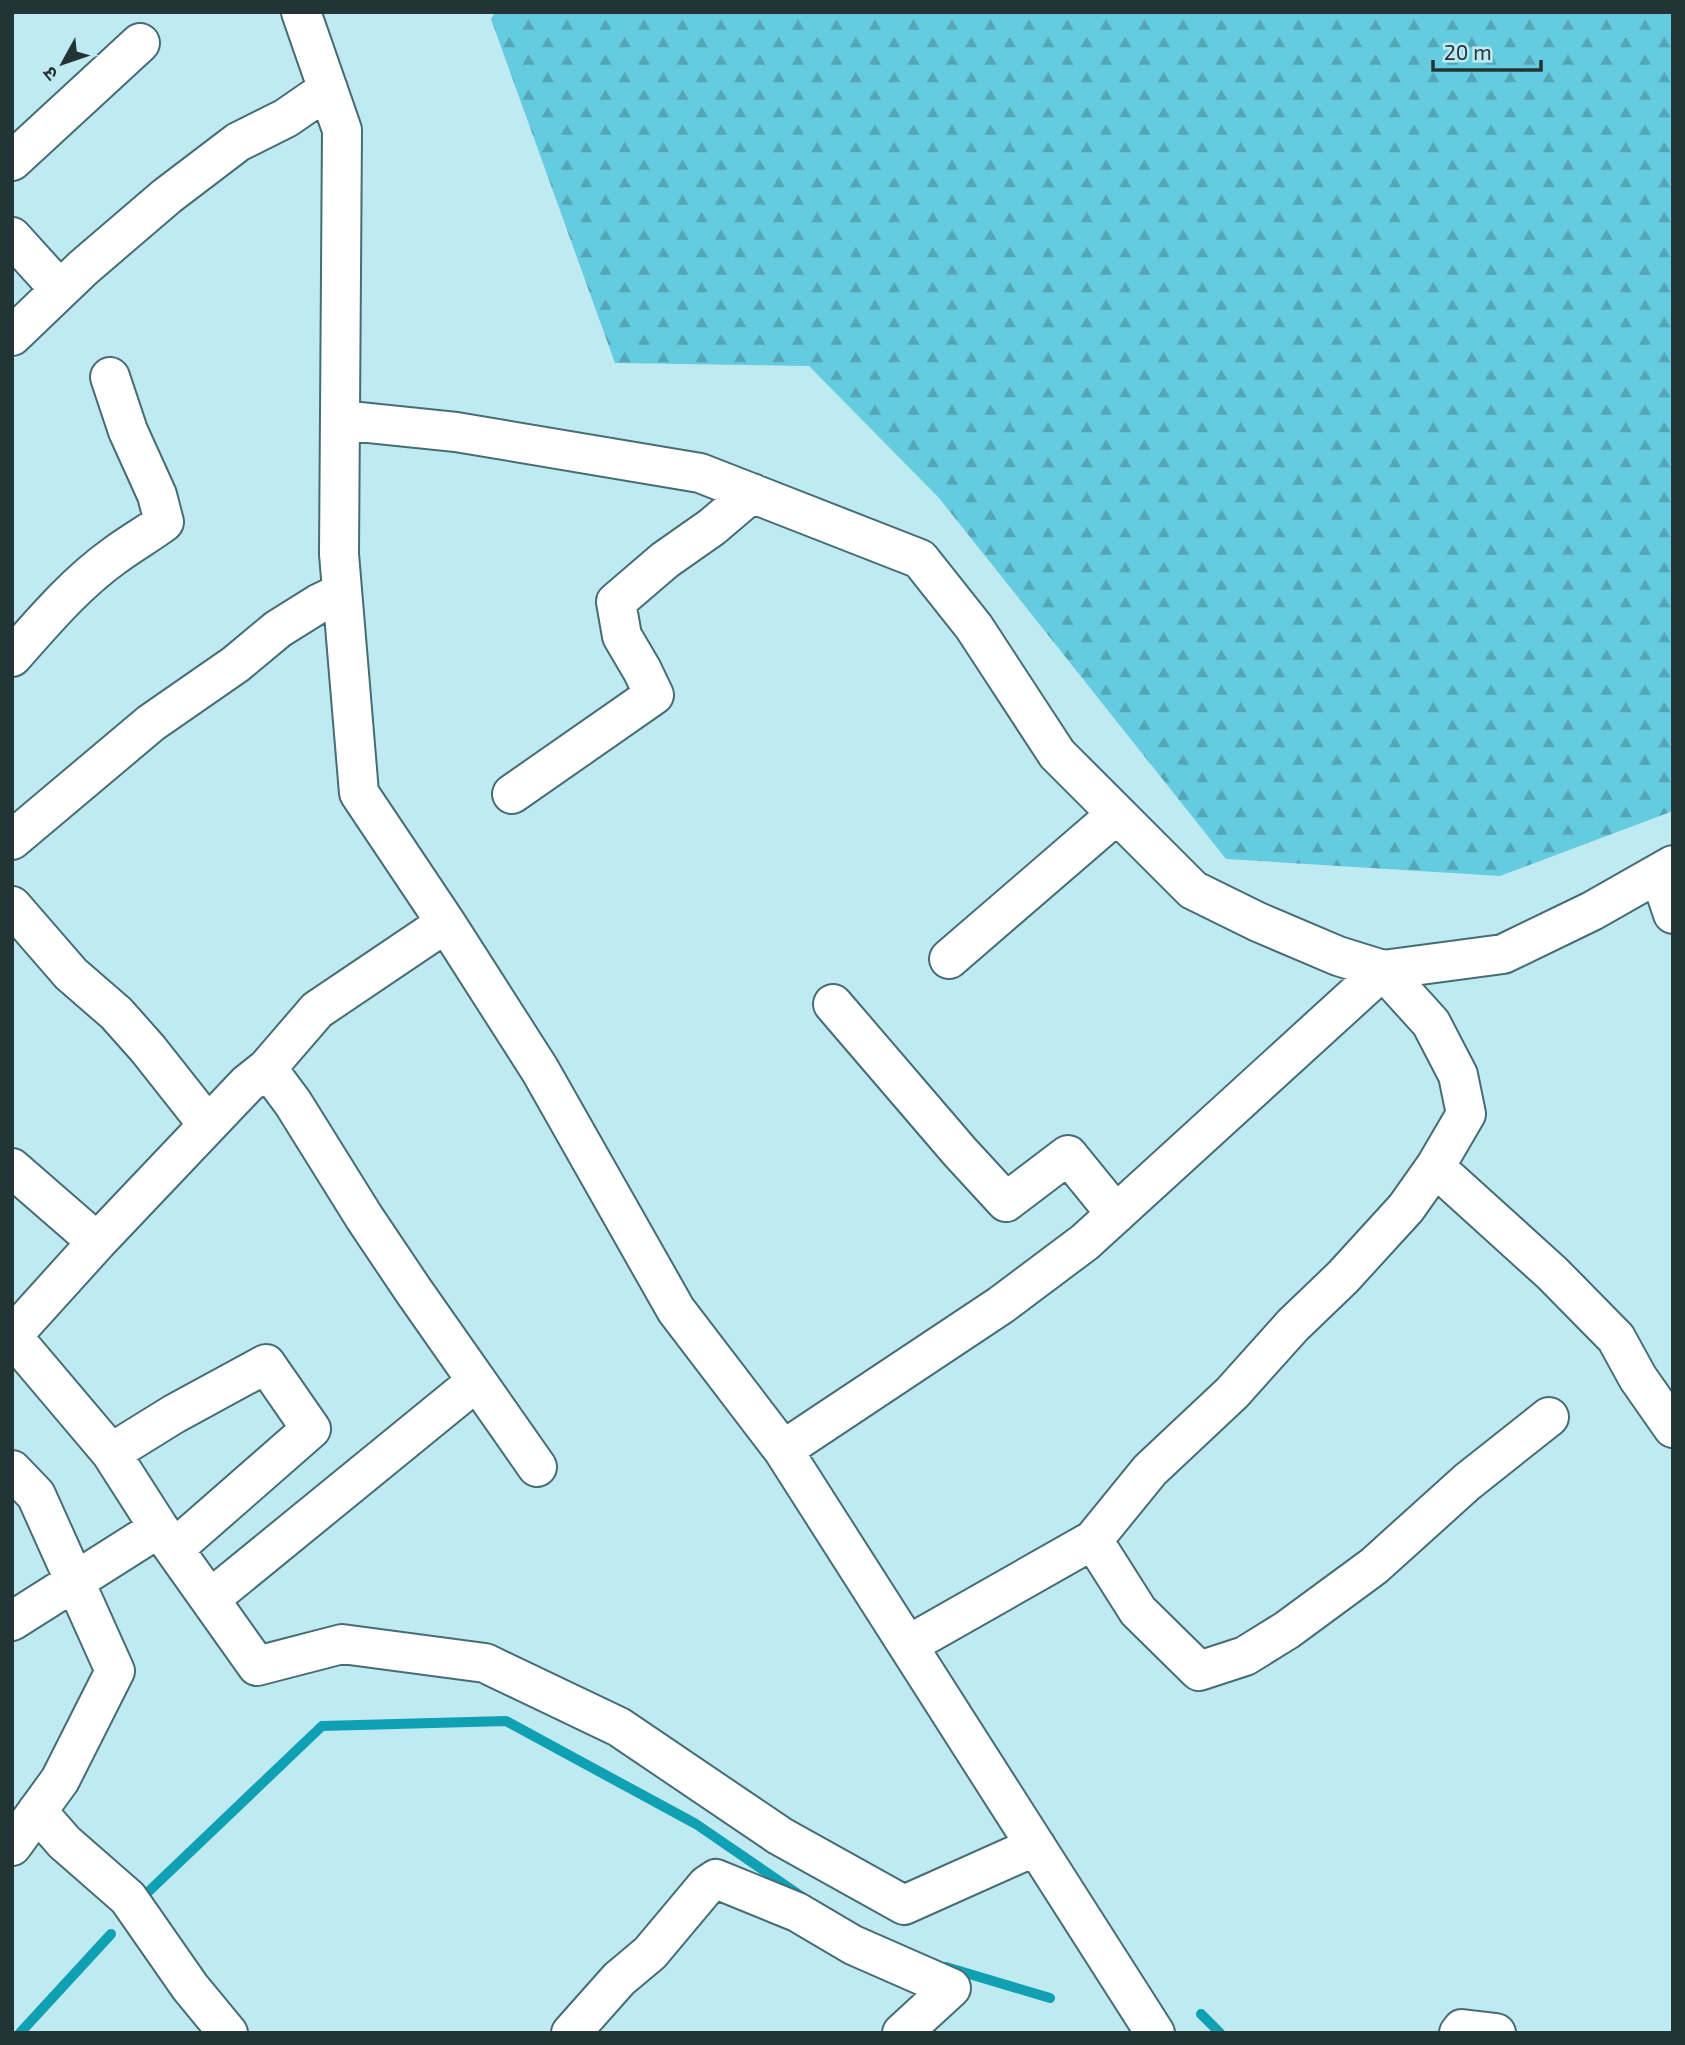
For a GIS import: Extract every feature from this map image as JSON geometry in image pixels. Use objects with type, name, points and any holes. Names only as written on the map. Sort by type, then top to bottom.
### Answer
[{"type":"street","points":[[301,12],[342,130],[339,554],[359,793],[540,1070],[676,1310],[783,1450],[1155,2033]]},
{"type":"street","points":[[12,161],[140,43]]},
{"type":"street","points":[[12,336],[83,268],[177,188],[238,142],[286,118],[328,89]]},
{"type":"street","points":[[12,237],[60,290]]},
{"type":"street","points":[[12,657],[50,613],[85,580],[113,556],[164,522],[158,495],[128,431],[110,377]]},
{"type":"street","points":[[340,420],[456,432],[700,473],[920,559],[974,627],[1057,754],[1193,890],[1258,922],[1338,956],[1383,970],[1503,954],[1592,911],[1666,869],[1673,914]]},
{"type":"street","points":[[512,794],[654,695],[622,636],[616,602],[665,560],[712,527],[752,493]]},
{"type":"street","points":[[12,840],[151,723],[236,664],[278,629],[341,593]]},
{"type":"street","points":[[949,959],[1117,814]]},
{"type":"street","points":[[12,906],[71,974],[116,1013],[149,1049],[208,1125]]},
{"type":"street","points":[[446,923],[317,1010],[267,1068],[247,1084],[12,1336],[111,1453],[166,1538],[257,1666],[342,1644],[485,1663],[619,1727],[780,1836],[904,1905],[1036,1846]]},
{"type":"street","points":[[908,1645],[1093,1540],[1150,1470],[1232,1393],[1293,1325],[1343,1277],[1406,1208],[1466,1114],[1458,1075],[1431,1023],[1383,970]]},
{"type":"street","points":[[783,1450],[1001,1305],[1085,1242],[1383,970]]},
{"type":"street","points":[[833,1004],[936,1126],[1006,1202],[1068,1155],[1116,1214]]},
{"type":"street","points":[[267,1068],[293,1103],[406,1280],[537,1467]]},
{"type":"street","points":[[1434,1167],[1552,1273],[1616,1338],[1638,1378],[1673,1428]]},
{"type":"street","points":[[12,1168],[97,1242]]},
{"type":"street","points":[[12,1621],[75,1582],[166,1538],[311,1429],[266,1364],[174,1414],[111,1453]]},
{"type":"street","points":[[210,1599],[477,1381]]},
{"type":"street","points":[[1093,1540],[1138,1611],[1199,1671],[1245,1656],[1287,1630],[1374,1566],[1467,1482],[1549,1417]]},
{"type":"street","points":[[12,1470],[36,1495],[115,1671],[60,1780],[12,1846]]},
{"type":"street","points":[[37,1811],[64,1842],[128,1898],[190,1987],[228,2033]]},
{"type":"street","points":[[571,2033],[619,1979],[650,1953],[707,1885],[716,1879],[797,1912],[853,1945],[951,1988],[902,2033]]},
{"type":"street","points":[[1459,2033],[1462,2029],[1496,2033]]},
{"type":"green space","points":[[495,12],[1673,12],[1673,811],[1500,876],[1226,859],[939,498],[809,366],[615,363],[491,19]]},
{"type":"waterway","points":[[147,1893],[322,1726],[506,1721],[696,1824],[801,1896]]},
{"type":"waterway","points":[[20,2033],[111,1934]]},
{"type":"waterway","points":[[946,1967],[1050,1998]]},
{"type":"waterway","points":[[1201,2014],[1220,2033]]}]
